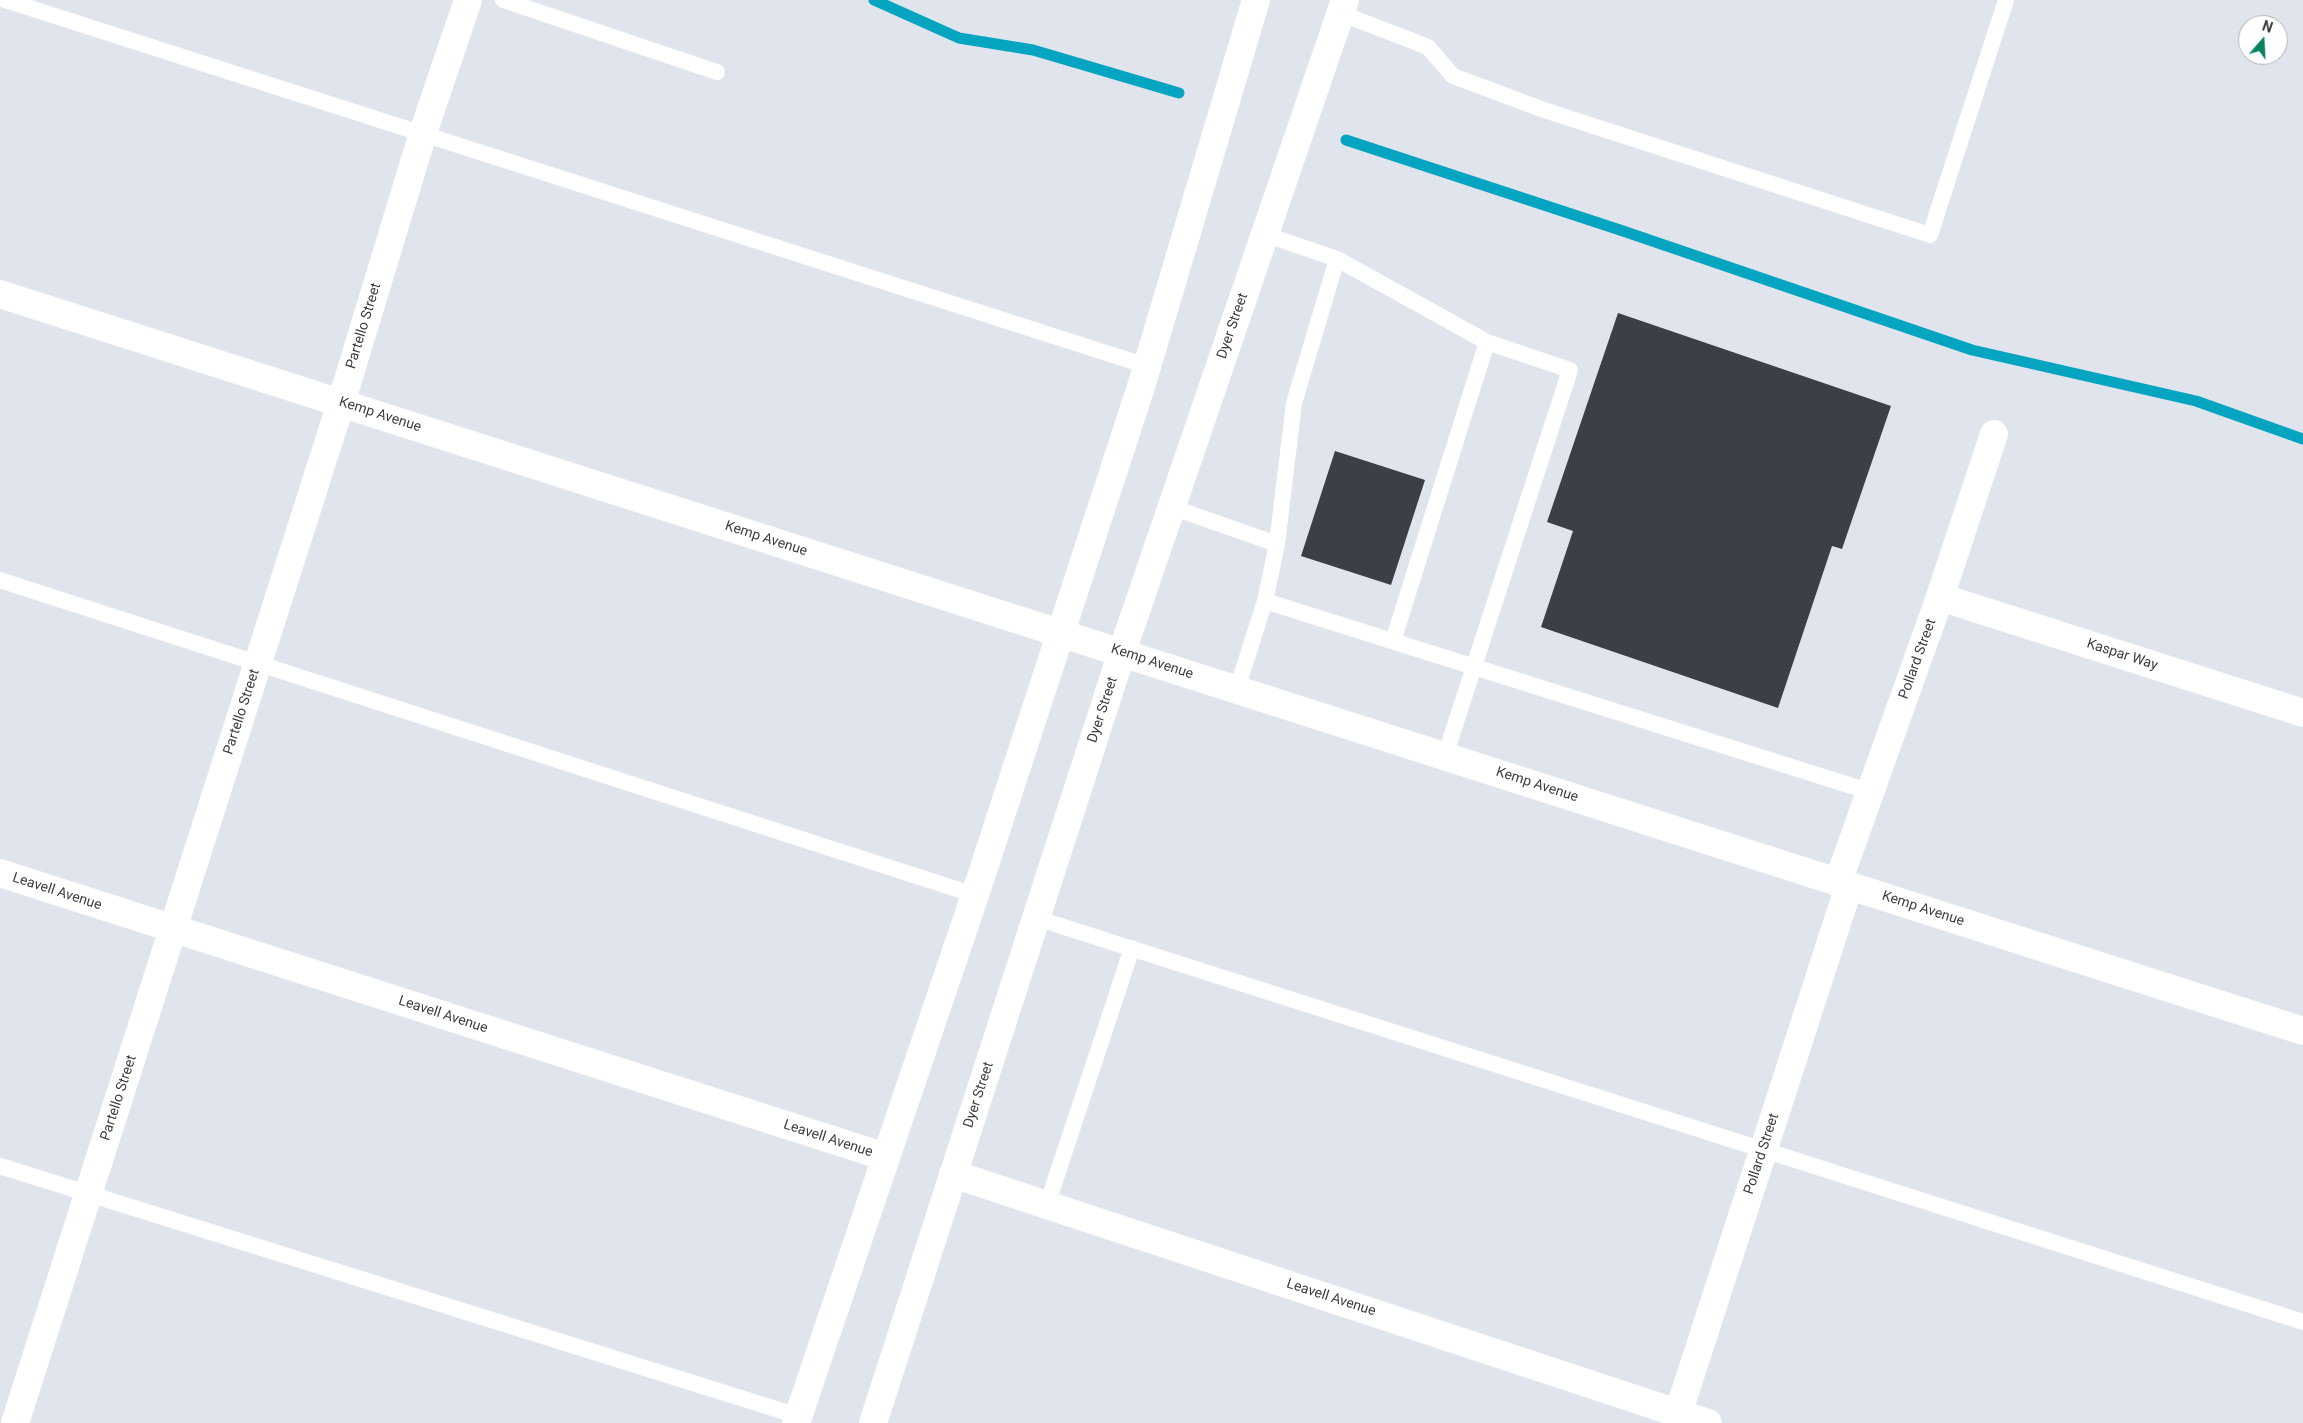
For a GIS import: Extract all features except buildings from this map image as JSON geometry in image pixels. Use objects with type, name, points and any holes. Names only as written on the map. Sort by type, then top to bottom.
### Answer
[{"type":"street","name":"Partello Street","points":[[15,1423],[341,403],[422,133],[468,0]]},
{"type":"street","points":[[803,1415],[886,1157],[975,895],[1147,366],[1256,0]]},
{"type":"street","name":"Dyer Street","points":[[873,1423],[1122,652],[1343,7]]},
{"type":"street","name":"Kemp Avenue","points":[[0,294],[2303,1031]]},
{"type":"street","name":"Pollard Street","points":[[1676,1418],[1764,1149],[1871,792],[1940,597],[1994,434]]},
{"type":"street","name":"Kaspar Way","points":[[1940,597],[2303,713]]},
{"type":"street","name":"Leavell Avenue","points":[[0,873],[886,1157]]},
{"type":"street","name":"Leavell Avenue","points":[[954,1174],[1048,1204],[1676,1418],[1708,1423]]},
{"type":"lane","points":[[5,0],[1147,366]]},
{"type":"lane","points":[[502,0],[717,72]]},
{"type":"lane","points":[[1343,7],[1428,47],[1453,76],[1471,83],[1544,110],[1930,235],[2006,0]]},
{"type":"lane","points":[[1264,234],[1337,259],[1486,342],[1570,370],[1445,756]]},
{"type":"lane","points":[[1237,689],[1265,601],[1277,544],[1294,403],[1337,259]]},
{"type":"lane","points":[[1392,641],[1486,342]]},
{"type":"lane","points":[[1171,507],[1277,544]]},
{"type":"lane","points":[[0,580],[975,895]]},
{"type":"lane","points":[[1265,601],[1871,792]]},
{"type":"lane","points":[[1036,918],[2303,1322]]},
{"type":"lane","points":[[1048,1204],[1132,948]]},
{"type":"lane","points":[[0,1166],[803,1415]]},
{"type":"waterway","points":[[874,0],[959,38],[1033,50],[1179,93]]},
{"type":"waterway","points":[[1346,140],[1623,231],[1972,350],[2196,401],[2303,439]]}]
